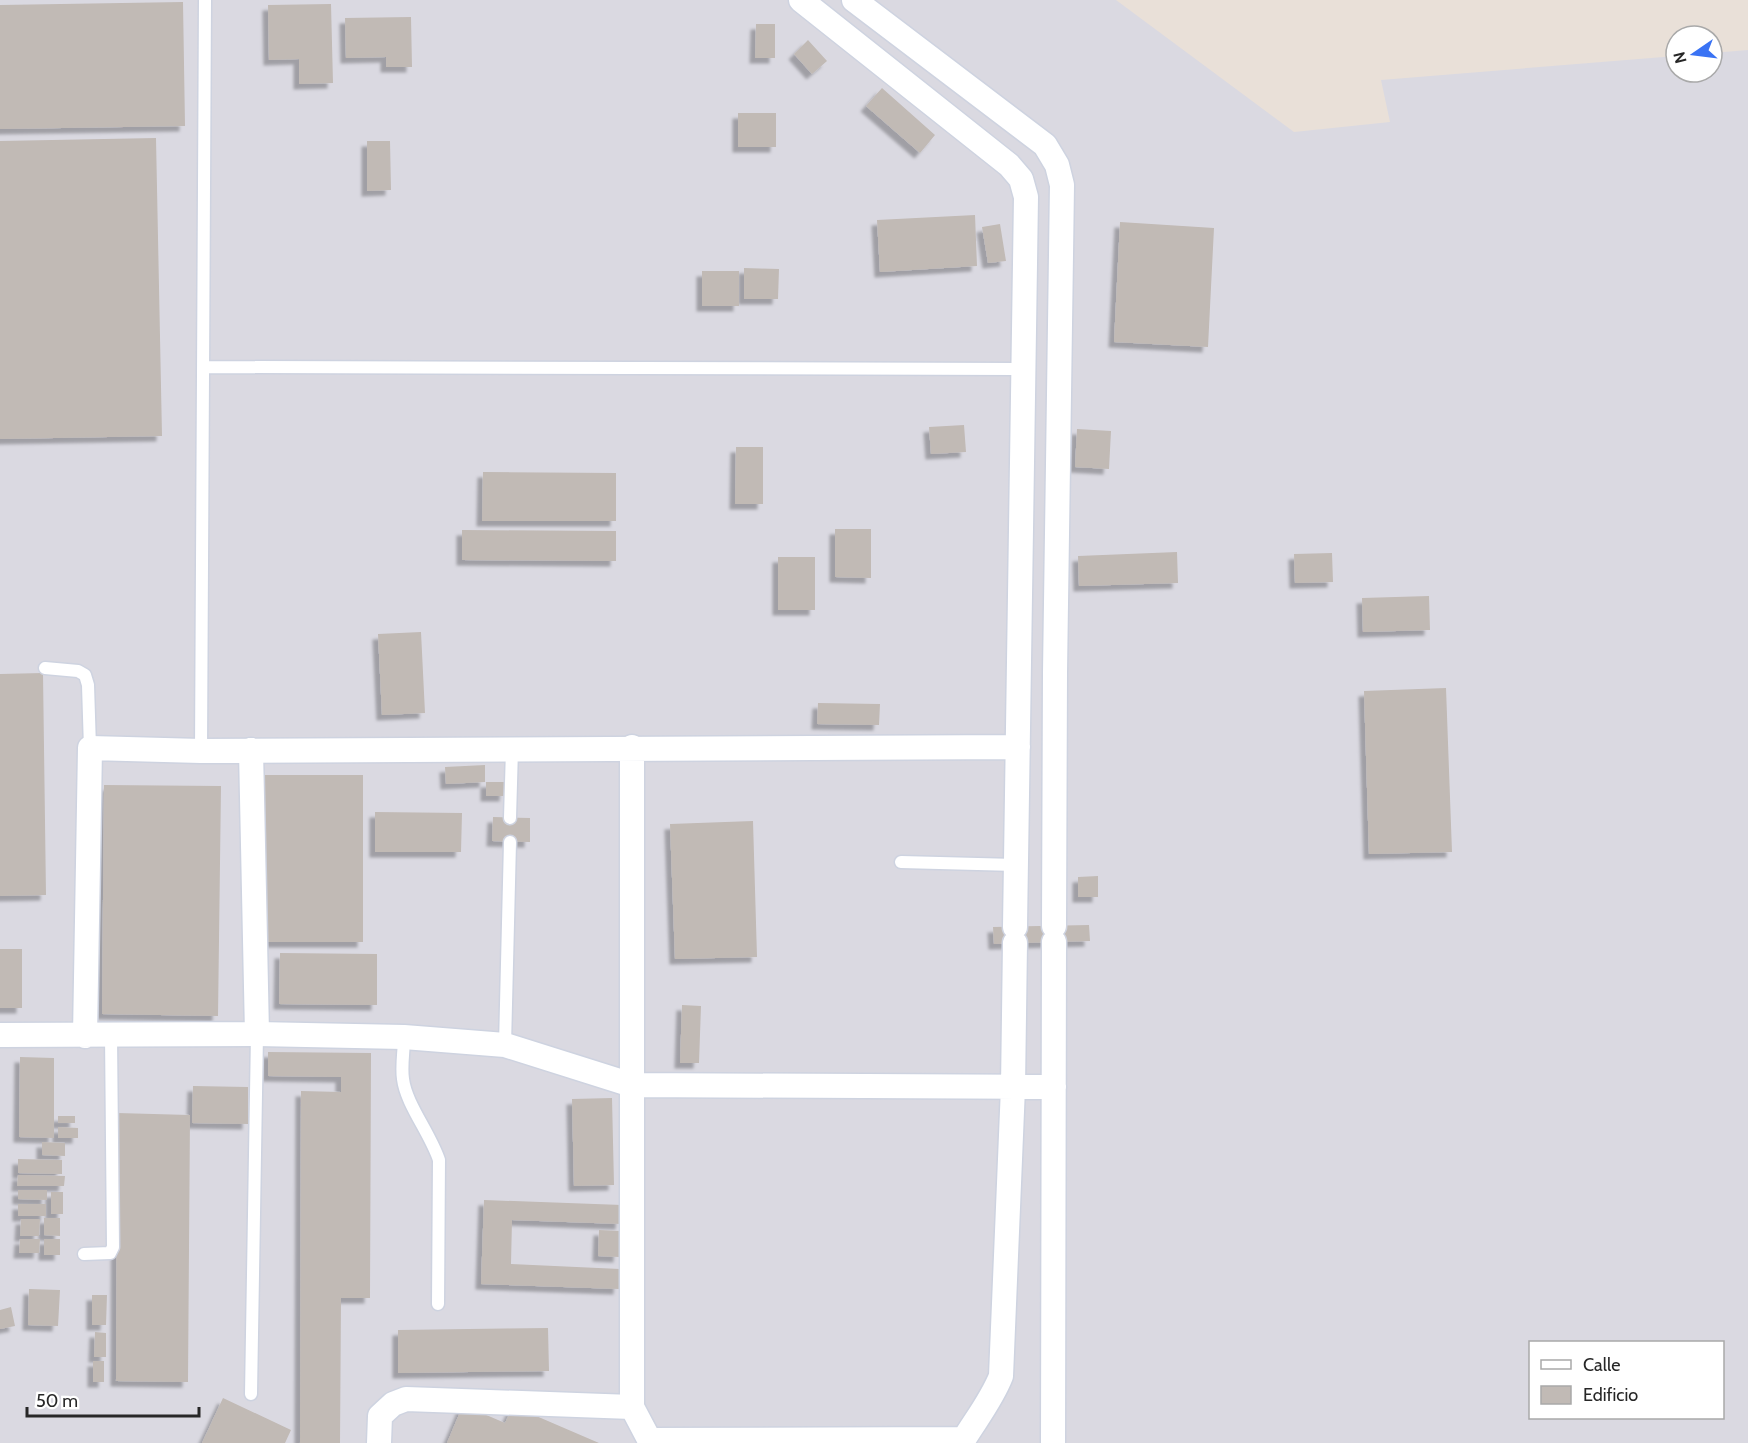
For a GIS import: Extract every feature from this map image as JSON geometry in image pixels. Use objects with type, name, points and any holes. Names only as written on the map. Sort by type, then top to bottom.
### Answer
[{"type":"street","points":[[632,747],[632,1407],[650,1442],[964,1441],[993,1397],[1001,1376],[1013,1087],[1026,197],[1021,179],[1009,165],[801,0]]},
{"type":"street","points":[[854,0],[1045,145],[1057,165],[1062,185],[1055,673],[1053,1443]]},
{"type":"street","points":[[85,1036],[90,748],[201,751],[632,747],[1018,747]]},
{"type":"street","points":[[251,750],[257,1034]]},
{"type":"street","points":[[0,1035],[257,1034],[404,1037],[505,1045],[632,1085],[1054,1088]]},
{"type":"street","points":[[379,1443],[380,1416],[393,1404],[406,1399],[632,1407]]},
{"type":"lane","points":[[201,751],[205,0]]},
{"type":"lane","points":[[204,368],[1023,369]]},
{"type":"lane","points":[[45,668],[78,671],[85,675],[88,685],[90,748]]},
{"type":"lane","points":[[510,818],[512,749]]},
{"type":"lane","points":[[505,1045],[510,842]]},
{"type":"lane","points":[[901,862],[1016,865]]},
{"type":"lane","points":[[251,1394],[257,1034]]},
{"type":"lane","points":[[84,1254],[106,1254],[110,1253],[113,1247],[111,1035]]},
{"type":"lane","points":[[404,1037],[403,1078],[406,1092],[434,1145],[438,1160],[438,1305]]},
{"type":"shaded area","points":[[0,0],[1116,0],[1294,132],[1390,122],[1381,80],[1664,57],[1664,84],[1724,84],[1724,52],[1748,50],[1748,1443],[0,1443]]},
{"type":"building","points":[[183,2],[185,126],[0,129],[0,5]]},
{"type":"building","points":[[331,4],[333,83],[299,84],[299,59],[269,60],[268,5]]},
{"type":"building","points":[[411,17],[412,67],[386,67],[386,57],[346,58],[345,18]]},
{"type":"building","points":[[756,24],[775,24],[775,58],[755,58]]},
{"type":"building","points":[[808,40],[827,61],[812,74],[794,54]]},
{"type":"building","points":[[882,88],[935,135],[920,153],[866,106]]},
{"type":"building","points":[[738,113],[776,113],[776,147],[738,147]]},
{"type":"building","points":[[156,138],[162,436],[0,439],[0,141]]},
{"type":"building","points":[[367,141],[390,141],[391,190],[367,191]]},
{"type":"building","points":[[975,215],[977,266],[880,272],[877,220]]},
{"type":"building","points":[[1120,222],[1214,228],[1208,347],[1114,342]]},
{"type":"building","points":[[1000,224],[1006,261],[988,263],[982,227]]},
{"type":"building","points":[[744,268],[779,269],[778,299],[744,299]]},
{"type":"building","points":[[702,271],[739,271],[739,306],[702,306]]},
{"type":"building","points":[[964,425],[966,452],[931,454],[929,427]]},
{"type":"building","points":[[1077,429],[1111,431],[1109,469],[1075,467]]},
{"type":"building","points":[[736,447],[763,447],[763,504],[735,504]]},
{"type":"building","points":[[483,472],[616,473],[616,521],[482,521]]},
{"type":"building","points":[[835,529],[871,529],[871,578],[835,577]]},
{"type":"building","points":[[462,530],[616,531],[616,561],[462,560]]},
{"type":"building","points":[[1177,552],[1178,583],[1079,586],[1078,556]]},
{"type":"building","points":[[1332,553],[1333,582],[1295,583],[1294,554]]},
{"type":"building","points":[[778,557],[815,557],[815,610],[778,610]]},
{"type":"building","points":[[1429,596],[1430,630],[1363,632],[1362,598]]},
{"type":"building","points":[[421,632],[425,713],[382,715],[378,634]]},
{"type":"building","points":[[43,673],[46,895],[0,896],[0,674]]},
{"type":"building","points":[[1446,688],[1452,852],[1369,854],[1364,691]]},
{"type":"building","points":[[818,703],[880,704],[879,725],[817,724]]},
{"type":"building","points":[[485,765],[485,782],[446,784],[445,767]]},
{"type":"building","points":[[264,775],[363,775],[363,942],[264,942]]},
{"type":"building","points":[[486,782],[506,782],[505,796],[486,796]]},
{"type":"building","points":[[104,785],[221,786],[218,1016],[102,1014]]},
{"type":"building","points":[[375,812],[462,813],[461,852],[375,852]]},
{"type":"building","points":[[493,817],[530,818],[530,842],[492,841]]},
{"type":"building","points":[[753,821],[757,957],[675,959],[670,824]]},
{"type":"building","points":[[1098,876],[1098,897],[1078,897],[1078,877]]},
{"type":"building","points":[[1089,925],[1090,941],[994,944],[993,927]]},
{"type":"building","points":[[0,949],[22,949],[22,1008],[0,1008]]},
{"type":"building","points":[[280,953],[377,954],[377,1005],[279,1004]]},
{"type":"building","points":[[682,1005],[701,1006],[699,1063],[680,1063]]},
{"type":"building","points":[[268,1052],[371,1053],[370,1298],[341,1298],[340,1443],[300,1443],[301,1091],[341,1092],[341,1077],[268,1076]]},
{"type":"building","points":[[20,1057],[54,1058],[54,1138],[19,1137]]},
{"type":"building","points":[[193,1086],[248,1087],[248,1124],[192,1123]]},
{"type":"building","points":[[612,1098],[614,1185],[574,1186],[572,1099]]},
{"type":"building","points":[[117,1113],[190,1115],[188,1382],[116,1381]]},
{"type":"building","points":[[58,1116],[75,1116],[75,1123],[58,1123]]},
{"type":"building","points":[[58,1127],[78,1128],[78,1138],[58,1138]]},
{"type":"building","points":[[42,1142],[65,1143],[65,1156],[42,1155]]},
{"type":"building","points":[[18,1159],[62,1160],[62,1174],[18,1173]]},
{"type":"building","points":[[18,1175],[65,1176],[64,1186],[17,1186]]},
{"type":"building","points":[[18,1190],[47,1190],[47,1200],[18,1199]]},
{"type":"building","points":[[51,1192],[63,1192],[63,1214],[51,1214]]},
{"type":"building","points":[[484,1200],[622,1205],[621,1224],[512,1220],[511,1264],[620,1269],[619,1289],[481,1284]]},
{"type":"building","points":[[18,1204],[46,1204],[46,1216],[18,1216]]},
{"type":"building","points":[[44,1218],[60,1218],[60,1236],[44,1235]]},
{"type":"building","points":[[21,1219],[40,1219],[39,1236],[20,1236]]},
{"type":"building","points":[[599,1230],[620,1231],[619,1257],[598,1256]]},
{"type":"building","points":[[20,1239],[40,1239],[39,1253],[19,1253]]},
{"type":"building","points":[[44,1239],[60,1239],[60,1255],[44,1255]]},
{"type":"building","points":[[29,1289],[60,1290],[58,1326],[28,1325]]},
{"type":"building","points":[[92,1295],[107,1295],[106,1325],[92,1325]]},
{"type":"building","points":[[11,1307],[15,1326],[0,1329],[0,1310]]},
{"type":"building","points":[[548,1328],[549,1371],[398,1373],[398,1330]]},
{"type":"building","points":[[95,1332],[106,1333],[106,1357],[94,1357]]},
{"type":"building","points":[[93,1361],[104,1361],[104,1382],[93,1382]]},
{"type":"building","points":[[223,1398],[291,1430],[285,1443],[202,1443]]},
{"type":"building","points":[[463,1405],[505,1423],[513,1406],[599,1443],[447,1443]]}]
